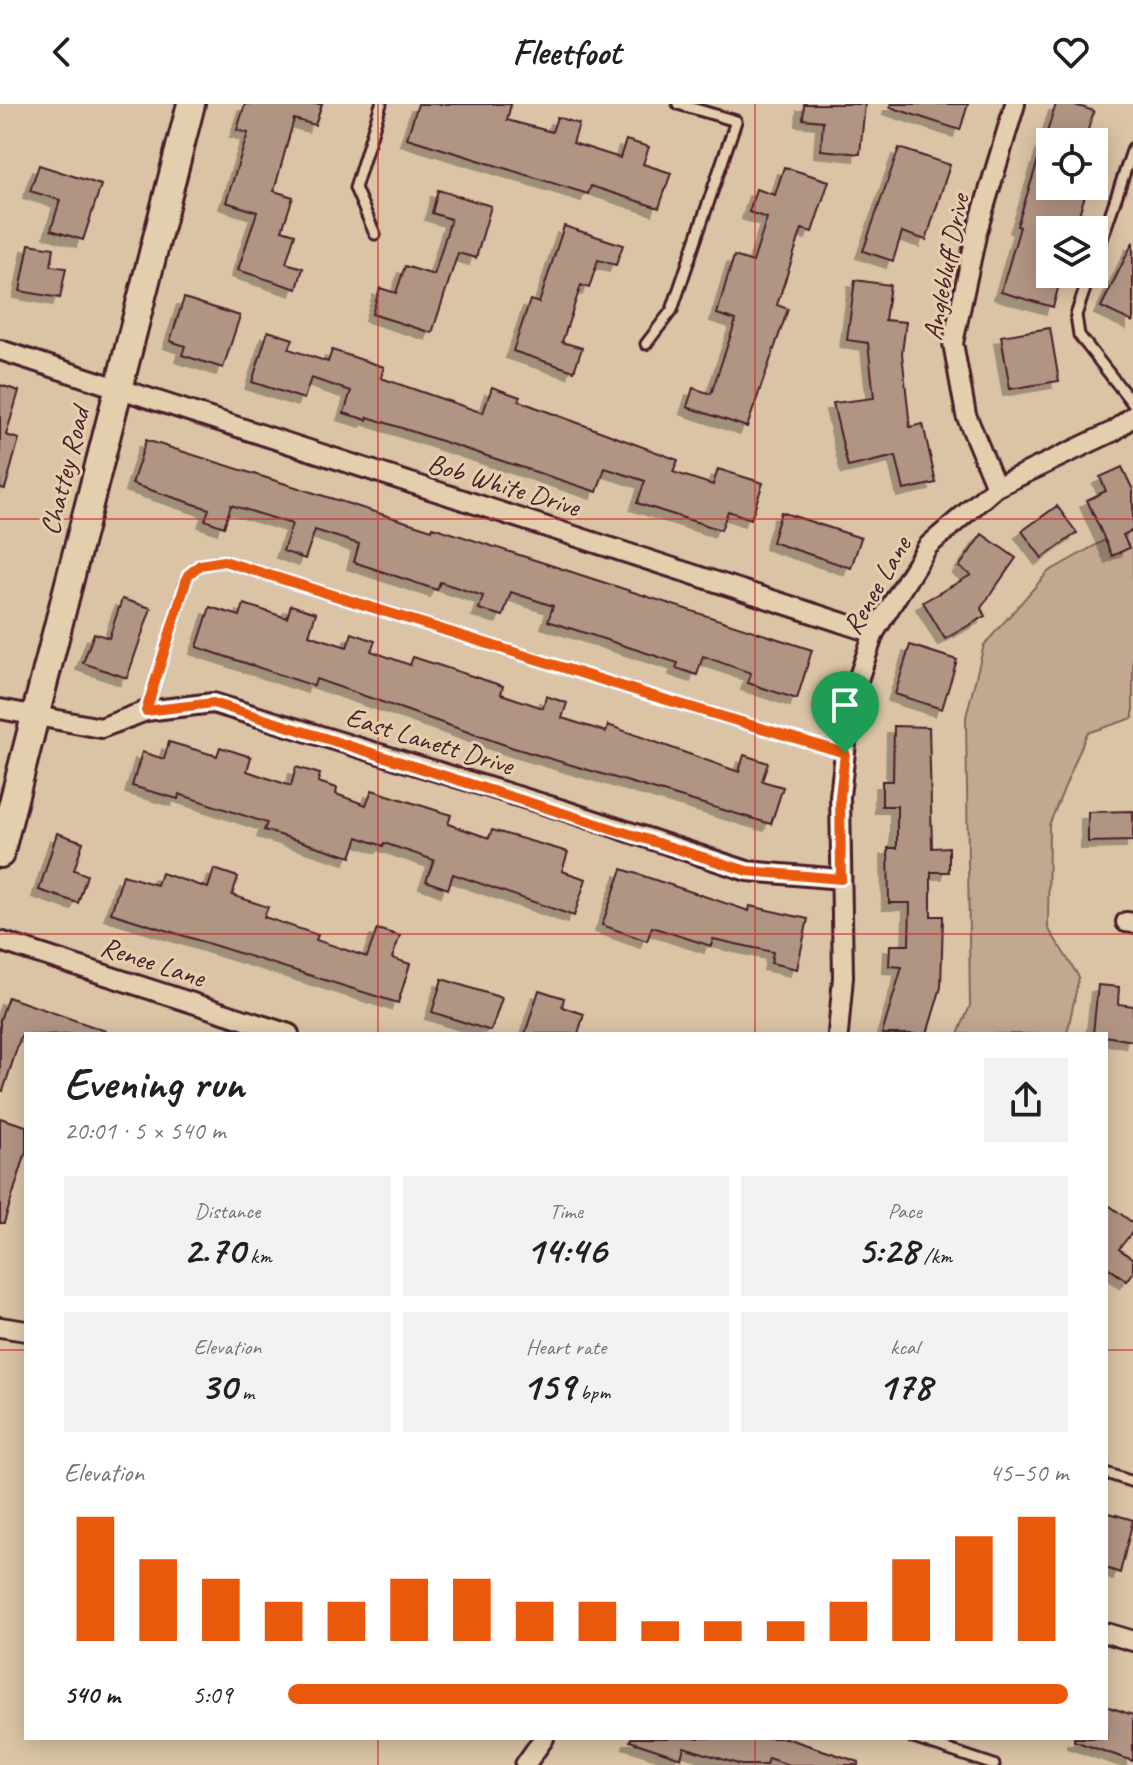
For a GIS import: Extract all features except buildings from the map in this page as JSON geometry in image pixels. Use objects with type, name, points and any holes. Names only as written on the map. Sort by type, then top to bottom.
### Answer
[{"type":"street","name":"Chattey Road","points":[[0,854],[191,104]]},
{"type":"street","name":"Anglebluff Drive","points":[[996,487],[966,415],[953,343],[977,231],[1015,104]]},
{"type":"street","name":"Bob White Drive","points":[[0,350],[874,633]]},
{"type":"street","name":"Renee Lane","points":[[838,1032],[843,977],[840,796],[851,700],[874,633],[928,546],[996,487],[1114,431],[1133,416]]},
{"type":"street","name":"East Lanett Drive","points":[[0,709],[101,728],[146,711],[213,703],[747,871],[841,879]]},
{"type":"street","name":"Renee Lane","points":[[0,941],[283,1032]]},
{"type":"street","points":[[0,1327],[24,1331]]},
{"type":"street","points":[[1108,1634],[1133,1641]]},
{"type":"street","points":[[531,1764],[543,1740]]},
{"type":"lane","points":[[375,234],[355,188],[381,104]]},
{"type":"lane","points":[[646,344],[672,310],[736,121],[678,104]]},
{"type":"lane","points":[[1108,221],[1133,148]]},
{"type":"lane","points":[[1085,288],[1076,315],[1079,335],[1133,404]]},
{"type":"lane","points":[[146,711],[188,575],[200,565],[224,561],[845,753]]},
{"type":"lane","points":[[1108,1474],[1133,1482]]},
{"type":"lane","points":[[919,1740],[994,1765]]},
{"type":"shaded area","points":[[1133,524],[1133,718],[1087,733],[1049,825],[1048,928],[1079,977],[1067,1032],[959,1032],[970,1006],[966,717],[984,645],[1048,572]]},
{"type":"route","points":[[224,561],[845,753],[840,796],[841,879],[784,877],[747,871],[563,810],[213,703],[146,711],[188,575],[200,565],[224,561]]}]
